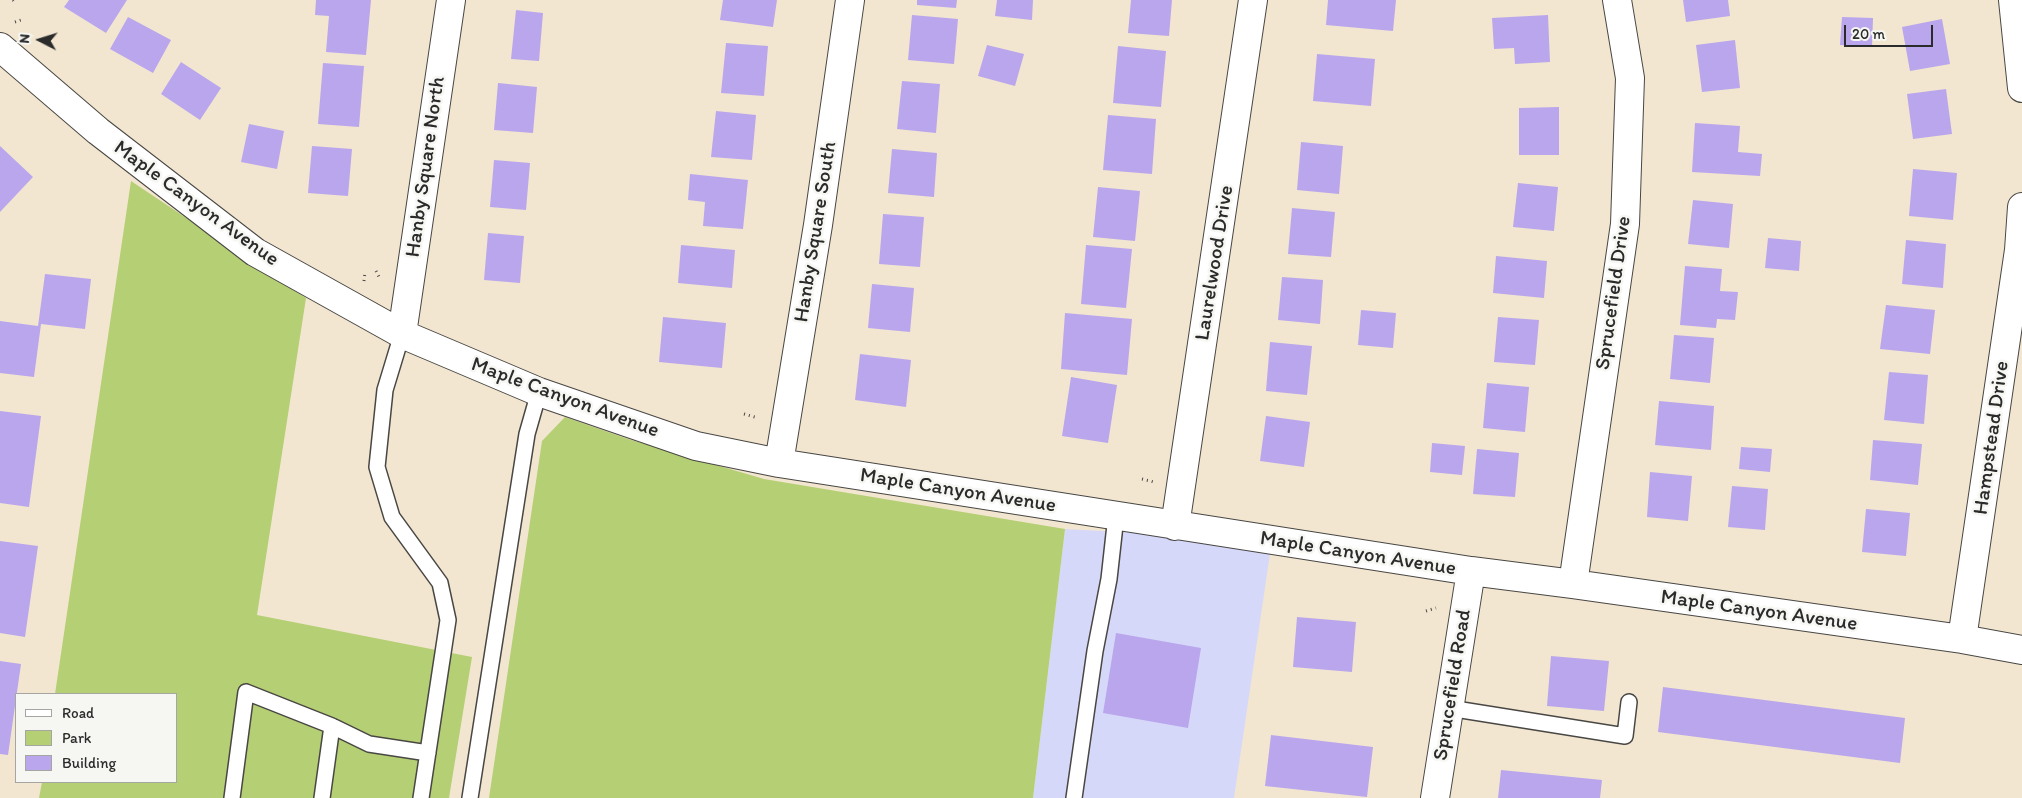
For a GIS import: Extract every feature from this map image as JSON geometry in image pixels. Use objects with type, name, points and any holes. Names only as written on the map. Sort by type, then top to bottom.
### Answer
[{"type":"street","name":"Hanby Square North","points":[[402,334],[451,0]]},
{"type":"street","name":"Hanby Square South","points":[[779,463],[818,225],[850,0]]},
{"type":"street","name":"Laurelwood Drive","points":[[1175,526],[1253,0]]},
{"type":"street","name":"Sprucefield Drive","points":[[1573,584],[1625,224],[1630,78],[1617,0]]},
{"type":"street","points":[[2013,0],[2021,56],[2022,88]]},
{"type":"street","name":"Maple Canyon Avenue","points":[[0,47],[98,132],[255,252],[402,334],[540,392],[696,446],[779,463],[1175,526],[1471,571],[1573,584],[2022,650]]},
{"type":"street","name":"Hampstead Drive","points":[[1962,640],[2019,250],[2022,206]]},
{"type":"street","name":"Sprucefield Road","points":[[1435,798],[1471,571]]},
{"type":"lane","points":[[402,334],[385,390],[377,467],[392,517],[440,583],[448,620],[421,798]]},
{"type":"lane","points":[[470,798],[527,434],[540,392]]},
{"type":"lane","points":[[1074,798],[1095,651],[1109,578],[1116,516]]},
{"type":"lane","points":[[232,798],[246,692],[332,726],[369,744],[428,753]]},
{"type":"lane","points":[[1449,708],[1626,736],[1629,702]]},
{"type":"lane","points":[[322,798],[332,726]]},
{"type":"path","points":[[744,414],[762,419]]},
{"type":"path","points":[[1142,479],[1157,482]]},
{"type":"shaded area","points":[[1065,529],[1272,540],[1234,798],[1033,798]]},
{"type":"green space","points":[[131,181],[306,298],[257,615],[472,657],[449,798],[39,798],[42,783],[178,783],[178,693],[55,693]]},
{"type":"green space","points":[[565,417],[631,440],[764,479],[1065,529],[1033,798],[489,798],[542,441]]},
{"type":"building","points":[[69,0],[127,0],[106,33],[64,7]]},
{"type":"building","points":[[316,0],[371,0],[366,55],[326,52],[329,16],[315,15]]},
{"type":"building","points":[[723,0],[777,0],[773,27],[720,20]]},
{"type":"building","points":[[917,0],[957,0],[956,8],[917,5]]},
{"type":"building","points":[[997,0],[1033,0],[1032,20],[995,16]]},
{"type":"building","points":[[1131,0],[1172,0],[1169,36],[1128,33]]},
{"type":"building","points":[[1328,0],[1396,0],[1393,31],[1326,25]]},
{"type":"building","points":[[1683,0],[1728,0],[1730,16],[1686,22]]},
{"type":"building","points":[[516,10],[543,13],[539,61],[511,59]]},
{"type":"building","points":[[912,15],[958,19],[954,64],[908,60]]},
{"type":"building","points":[[1548,15],[1550,62],[1515,64],[1514,48],[1494,49],[1492,18]]},
{"type":"building","points":[[128,17],[171,40],[153,73],[110,49]]},
{"type":"building","points":[[1842,17],[1873,18],[1872,47],[1840,45]]},
{"type":"building","points":[[1942,19],[1950,64],[1910,71],[1902,27]]},
{"type":"building","points":[[1735,40],[1740,88],[1702,92],[1696,45]]},
{"type":"building","points":[[726,43],[768,46],[764,96],[721,93]]},
{"type":"building","points":[[987,45],[1024,54],[1015,86],[978,76]]},
{"type":"building","points":[[1118,46],[1166,51],[1161,107],[1113,103]]},
{"type":"building","points":[[1317,54],[1375,59],[1371,106],[1313,101]]},
{"type":"building","points":[[181,62],[221,88],[200,120],[161,94]]},
{"type":"building","points":[[323,63],[364,66],[359,127],[318,124]]},
{"type":"building","points":[[902,81],[940,84],[936,133],[897,129]]},
{"type":"building","points":[[498,83],[537,87],[533,133],[494,130]]},
{"type":"building","points":[[1946,89],[1952,134],[1913,139],[1907,94]]},
{"type":"building","points":[[1559,107],[1559,155],[1519,155],[1519,108]]},
{"type":"building","points":[[716,111],[756,115],[752,160],[711,157]]},
{"type":"building","points":[[1108,115],[1156,119],[1152,174],[1103,170]]},
{"type":"building","points":[[1695,123],[1740,126],[1738,152],[1762,154],[1760,176],[1692,172]]},
{"type":"building","points":[[249,124],[284,131],[277,169],[241,162]]},
{"type":"building","points":[[1301,142],[1343,146],[1339,194],[1297,190]]},
{"type":"building","points":[[0,146],[33,177],[0,212]]},
{"type":"building","points":[[312,146],[352,149],[348,196],[308,193]]},
{"type":"building","points":[[892,149],[937,153],[934,197],[888,193]]},
{"type":"building","points":[[494,160],[530,163],[526,210],[490,207]]},
{"type":"building","points":[[1913,169],[1957,173],[1953,220],[1909,216]]},
{"type":"building","points":[[690,174],[748,180],[743,229],[703,226],[705,202],[688,200]]},
{"type":"building","points":[[1518,183],[1558,187],[1554,231],[1513,227]]},
{"type":"building","points":[[1098,187],[1140,191],[1135,241],[1093,237]]},
{"type":"building","points":[[1693,200],[1733,204],[1729,248],[1688,244]]},
{"type":"building","points":[[1292,208],[1335,212],[1331,257],[1288,254]]},
{"type":"building","points":[[883,214],[924,217],[920,267],[879,264]]},
{"type":"building","points":[[488,233],[524,236],[520,283],[484,280]]},
{"type":"building","points":[[1768,238],[1801,241],[1799,271],[1765,268]]},
{"type":"building","points":[[1906,240],[1946,244],[1943,288],[1902,284]]},
{"type":"building","points":[[681,245],[735,250],[732,288],[678,283]]},
{"type":"building","points":[[1086,245],[1132,249],[1126,308],[1081,304]]},
{"type":"building","points":[[1496,256],[1547,261],[1544,298],[1493,293]]},
{"type":"building","points":[[1685,266],[1722,269],[1720,291],[1738,292],[1735,320],[1717,319],[1716,328],[1680,325]]},
{"type":"building","points":[[45,274],[91,279],[85,329],[41,324],[34,377],[0,373],[0,321],[38,326]]},
{"type":"building","points":[[1282,277],[1323,280],[1320,324],[1278,320]]},
{"type":"building","points":[[872,284],[914,288],[910,332],[868,328]]},
{"type":"building","points":[[1886,305],[1935,310],[1930,354],[1880,349]]},
{"type":"building","points":[[1361,310],[1396,313],[1393,348],[1358,345]]},
{"type":"building","points":[[1065,313],[1132,319],[1127,375],[1061,369]]},
{"type":"building","points":[[663,317],[726,323],[722,368],[659,362]]},
{"type":"building","points":[[1498,317],[1539,320],[1535,365],[1494,362]]},
{"type":"building","points":[[1674,335],[1714,338],[1710,383],[1670,379]]},
{"type":"building","points":[[1270,342],[1312,346],[1307,395],[1266,391]]},
{"type":"building","points":[[860,354],[911,360],[906,407],[855,400]]},
{"type":"building","points":[[1889,372],[1928,375],[1924,424],[1884,420]]},
{"type":"building","points":[[1071,377],[1117,385],[1108,443],[1062,436]]},
{"type":"building","points":[[1487,383],[1529,387],[1525,432],[1483,428]]},
{"type":"building","points":[[1659,401],[1714,406],[1711,450],[1655,445]]},
{"type":"building","points":[[0,411],[41,416],[29,507],[0,503]]},
{"type":"building","points":[[1266,416],[1310,422],[1304,467],[1260,461]]},
{"type":"building","points":[[1873,440],[1922,444],[1918,485],[1870,480]]},
{"type":"building","points":[[1432,443],[1465,446],[1462,475],[1430,472]]},
{"type":"building","points":[[1741,447],[1772,449],[1770,472],[1739,469]]},
{"type":"building","points":[[1477,449],[1519,453],[1515,497],[1473,494]]},
{"type":"building","points":[[1650,472],[1692,476],[1688,521],[1647,517]]},
{"type":"building","points":[[1732,486],[1768,489],[1765,530],[1728,527]]},
{"type":"building","points":[[1866,509],[1910,513],[1906,556],[1862,552]]},
{"type":"building","points":[[0,541],[38,546],[25,637],[0,633]]},
{"type":"building","points":[[1297,617],[1356,622],[1352,672],[1293,667]]},
{"type":"building","points":[[1116,633],[1201,648],[1188,728],[1103,713]]},
{"type":"building","points":[[1551,656],[1609,661],[1604,711],[1547,706]]},
{"type":"building","points":[[0,661],[21,664],[17,693],[15,693],[8,755],[0,754]]},
{"type":"building","points":[[1663,687],[1905,718],[1900,763],[1658,732]]},
{"type":"building","points":[[1271,735],[1373,747],[1367,797],[1265,786]]},
{"type":"building","points":[[1501,770],[1602,780],[1600,798],[1498,798]]}]
